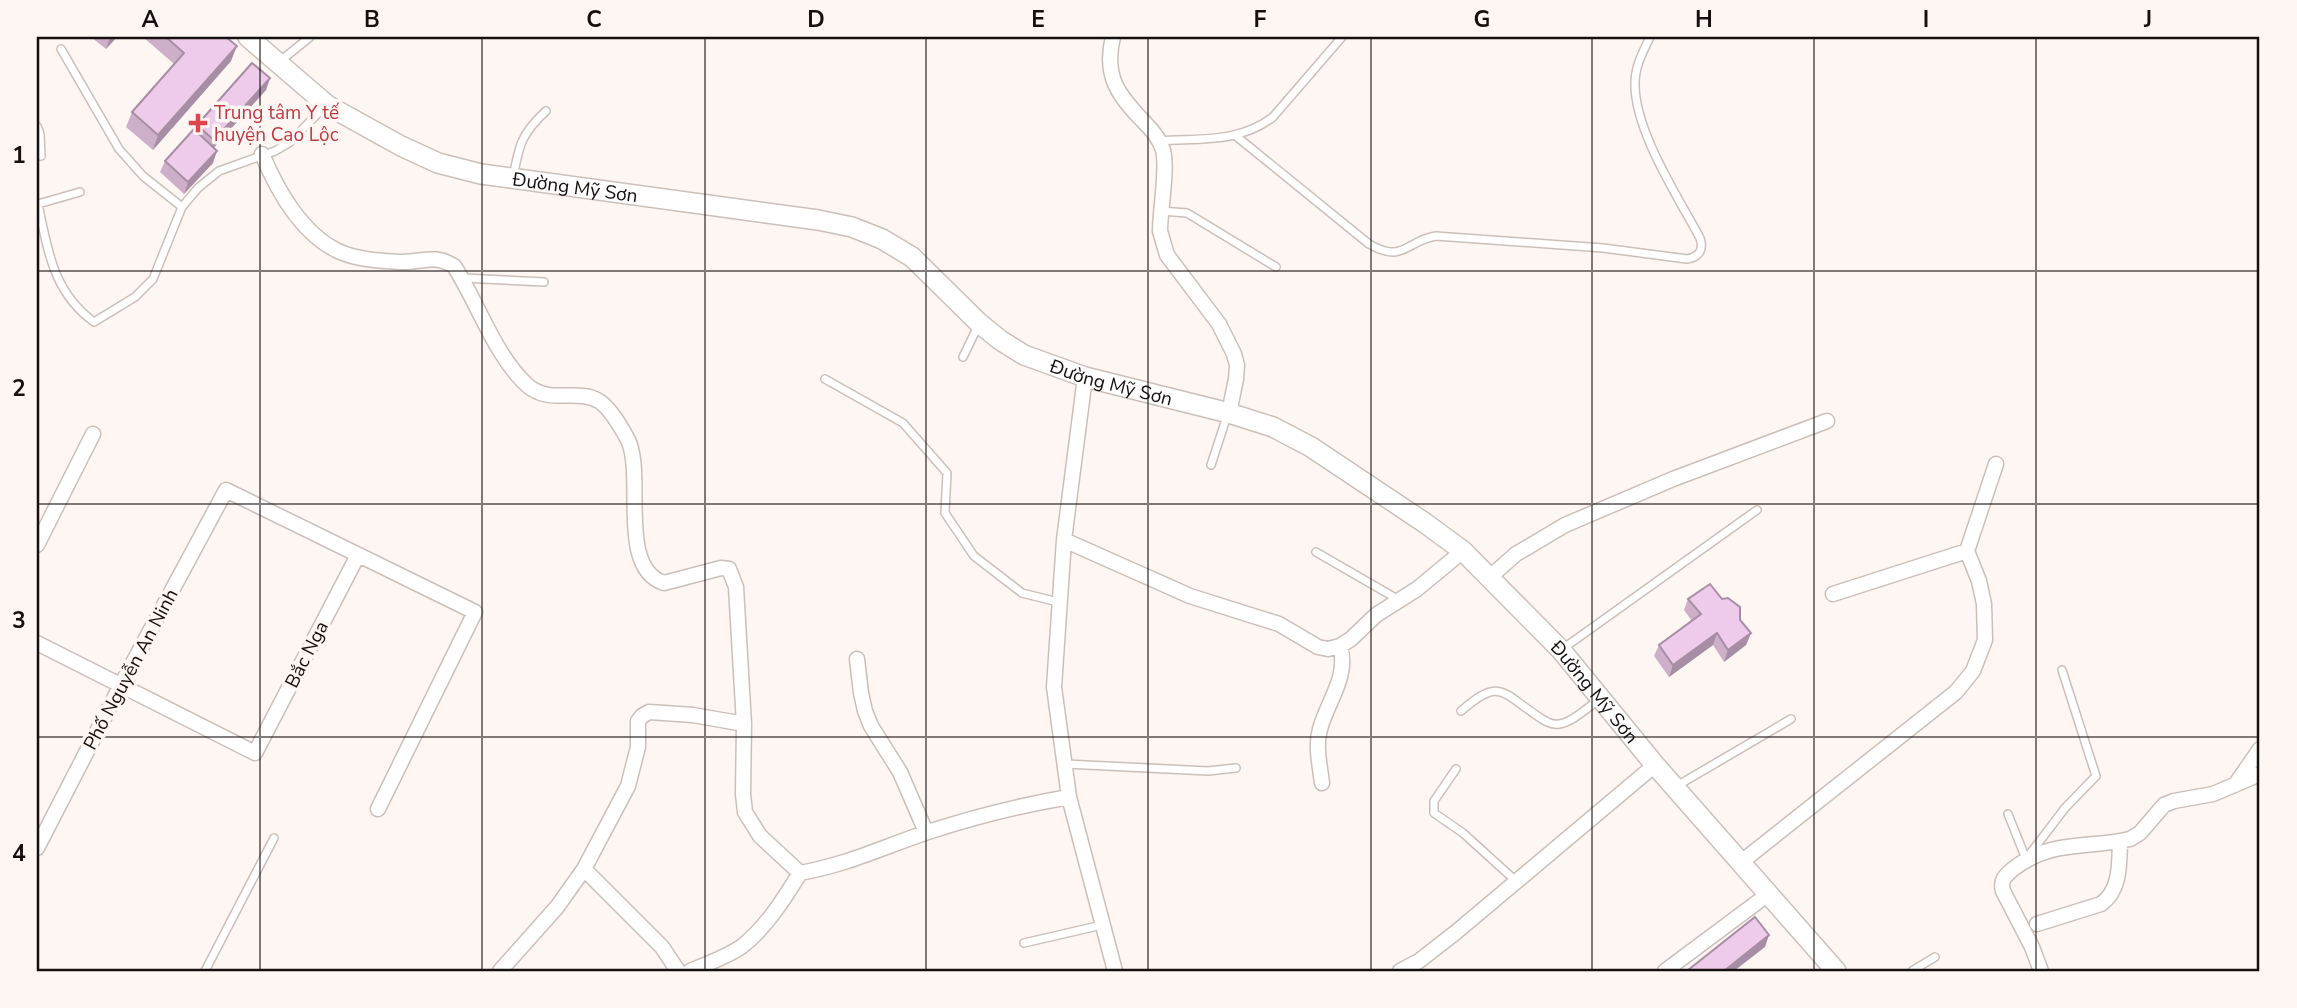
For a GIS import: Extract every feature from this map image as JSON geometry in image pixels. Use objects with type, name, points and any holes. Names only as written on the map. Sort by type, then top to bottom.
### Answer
[{"type":"street","name":"Đường Mỹ Sơn","points":[[248,37],[327,105],[438,163],[481,174],[818,220],[852,228],[882,239],[912,257],[979,323],[1024,355],[1085,377],[1273,427],[1311,447],[1425,523],[1463,551],[1490,577],[1560,650],[1655,765],[1836,971]]},
{"type":"street","points":[[1112,37],[1113,81],[1119,95],[1160,141],[1164,163],[1160,231],[1167,255],[1219,324],[1234,354],[1236,379],[1228,413]]},
{"type":"street","points":[[262,154],[275,185],[323,243],[340,253],[366,259],[412,262],[443,259],[454,266],[506,358],[528,386],[547,396],[599,401],[620,426],[634,456],[634,534],[643,561],[652,576],[664,583],[721,568],[729,569],[736,587],[744,724],[745,811],[760,836],[800,873]]},
{"type":"street","points":[[1085,377],[1064,540],[1054,687],[1069,797],[1115,971]]},
{"type":"street","points":[[1490,577],[1516,554],[1565,525],[1673,478],[1827,421]]},
{"type":"street","points":[[37,545],[93,434]]},
{"type":"street","points":[[1740,863],[1956,692],[1973,671],[1984,640],[1986,625],[1979,581],[1967,551],[1996,464]]},
{"type":"street","name":"Phố Nguyễn An Ninh","points":[[37,848],[226,490],[358,555]]},
{"type":"street","points":[[1064,540],[1190,596],[1279,624],[1318,647],[1328,649],[1351,639],[1376,614],[1417,589],[1463,551]]},
{"type":"street","points":[[1833,594],[1967,551]]},
{"type":"street","points":[[358,555],[475,612],[377,809]]},
{"type":"street","name":"Bắc Nga","points":[[120,687],[255,753],[358,555]]},
{"type":"street","points":[[37,643],[120,687]]},
{"type":"street","points":[[1322,783],[1318,741],[1342,672],[1344,659],[1340,646]]},
{"type":"street","points":[[858,659],[865,711],[904,780],[926,832]]},
{"type":"street","points":[[500,971],[557,906],[584,869],[628,786],[638,747],[638,721],[642,716],[649,712],[693,715],[744,724]]},
{"type":"street","points":[[2233,787],[2260,749]]},
{"type":"street","points":[[1400,971],[1419,961],[1455,933],[1655,765]]},
{"type":"street","points":[[2041,971],[2001,884],[2004,876],[2026,859],[2042,851],[2130,839],[2140,833],[2164,805],[2233,787],[2260,774]]},
{"type":"street","points":[[690,971],[740,947],[752,937],[787,894],[800,873],[848,862],[926,832],[1030,804],[1069,797]]},
{"type":"street","points":[[2037,924],[2101,904],[2109,898],[2118,877],[2120,842]]},
{"type":"street","points":[[584,869],[662,947],[678,971]]},
{"type":"street","points":[[1665,971],[1767,895]]},
{"type":"lane","points":[[278,63],[310,37]]},
{"type":"lane","points":[[1160,141],[1236,136],[1262,126],[1273,117],[1342,37]]},
{"type":"lane","points":[[1236,136],[1369,244],[1382,251],[1403,251],[1426,237],[1436,236],[1603,248],[1687,260],[1700,252],[1700,238],[1670,185],[1637,107],[1634,82],[1639,60],[1650,37]]},
{"type":"lane","points":[[61,49],[119,149],[143,176],[182,207]]},
{"type":"lane","points":[[80,192],[38,204],[57,279],[82,314],[94,322],[135,296],[153,279],[182,207],[198,188],[219,171],[289,143],[327,105]]},
{"type":"lane","points":[[512,178],[527,129],[546,111]]},
{"type":"lane","points":[[37,126],[41,156]]},
{"type":"lane","points":[[1160,211],[1187,213],[1276,267]]},
{"type":"lane","points":[[462,278],[544,282]]},
{"type":"lane","points":[[963,357],[979,323]]},
{"type":"lane","points":[[825,379],[903,423],[947,473],[945,513],[974,555],[1022,593],[1059,602]]},
{"type":"lane","points":[[1211,465],[1228,413]]},
{"type":"lane","points":[[1560,650],[1757,510]]},
{"type":"lane","points":[[1316,552],[1399,600]]},
{"type":"lane","points":[[2026,859],[2065,808],[2096,776],[2062,670]]},
{"type":"lane","points":[[1461,711],[1486,691],[1501,691],[1555,725],[1571,720],[1601,699]]},
{"type":"lane","points":[[1675,788],[1791,719]]},
{"type":"lane","points":[[1066,764],[1199,771],[1236,768]]},
{"type":"lane","points":[[1456,769],[1434,801],[1434,813],[1463,833],[1518,882]]},
{"type":"lane","points":[[2008,814],[2026,859]]},
{"type":"lane","points":[[205,971],[274,838]]},
{"type":"lane","points":[[1024,943],[1102,926]]},
{"type":"lane","points":[[1912,971],[1935,957]]},
{"type":"building","points":[[166,37],[226,37],[237,46],[158,135],[132,112],[184,53]]},
{"type":"building","points":[[252,63],[270,78],[214,140],[197,125]]},
{"type":"building","points":[[194,129],[217,151],[188,182],[165,161]]},
{"type":"building","points":[[1710,584],[1722,599],[1728,598],[1740,607],[1740,620],[1751,633],[1728,650],[1717,633],[1673,665],[1659,645],[1701,614],[1688,599]]},
{"type":"building","points":[[1755,917],[1769,935],[1724,971],[1688,970]]},
{"type":"place","name":"Trung tâm Y tế huyện Cao Lộc","points":[[198,123]]}]
